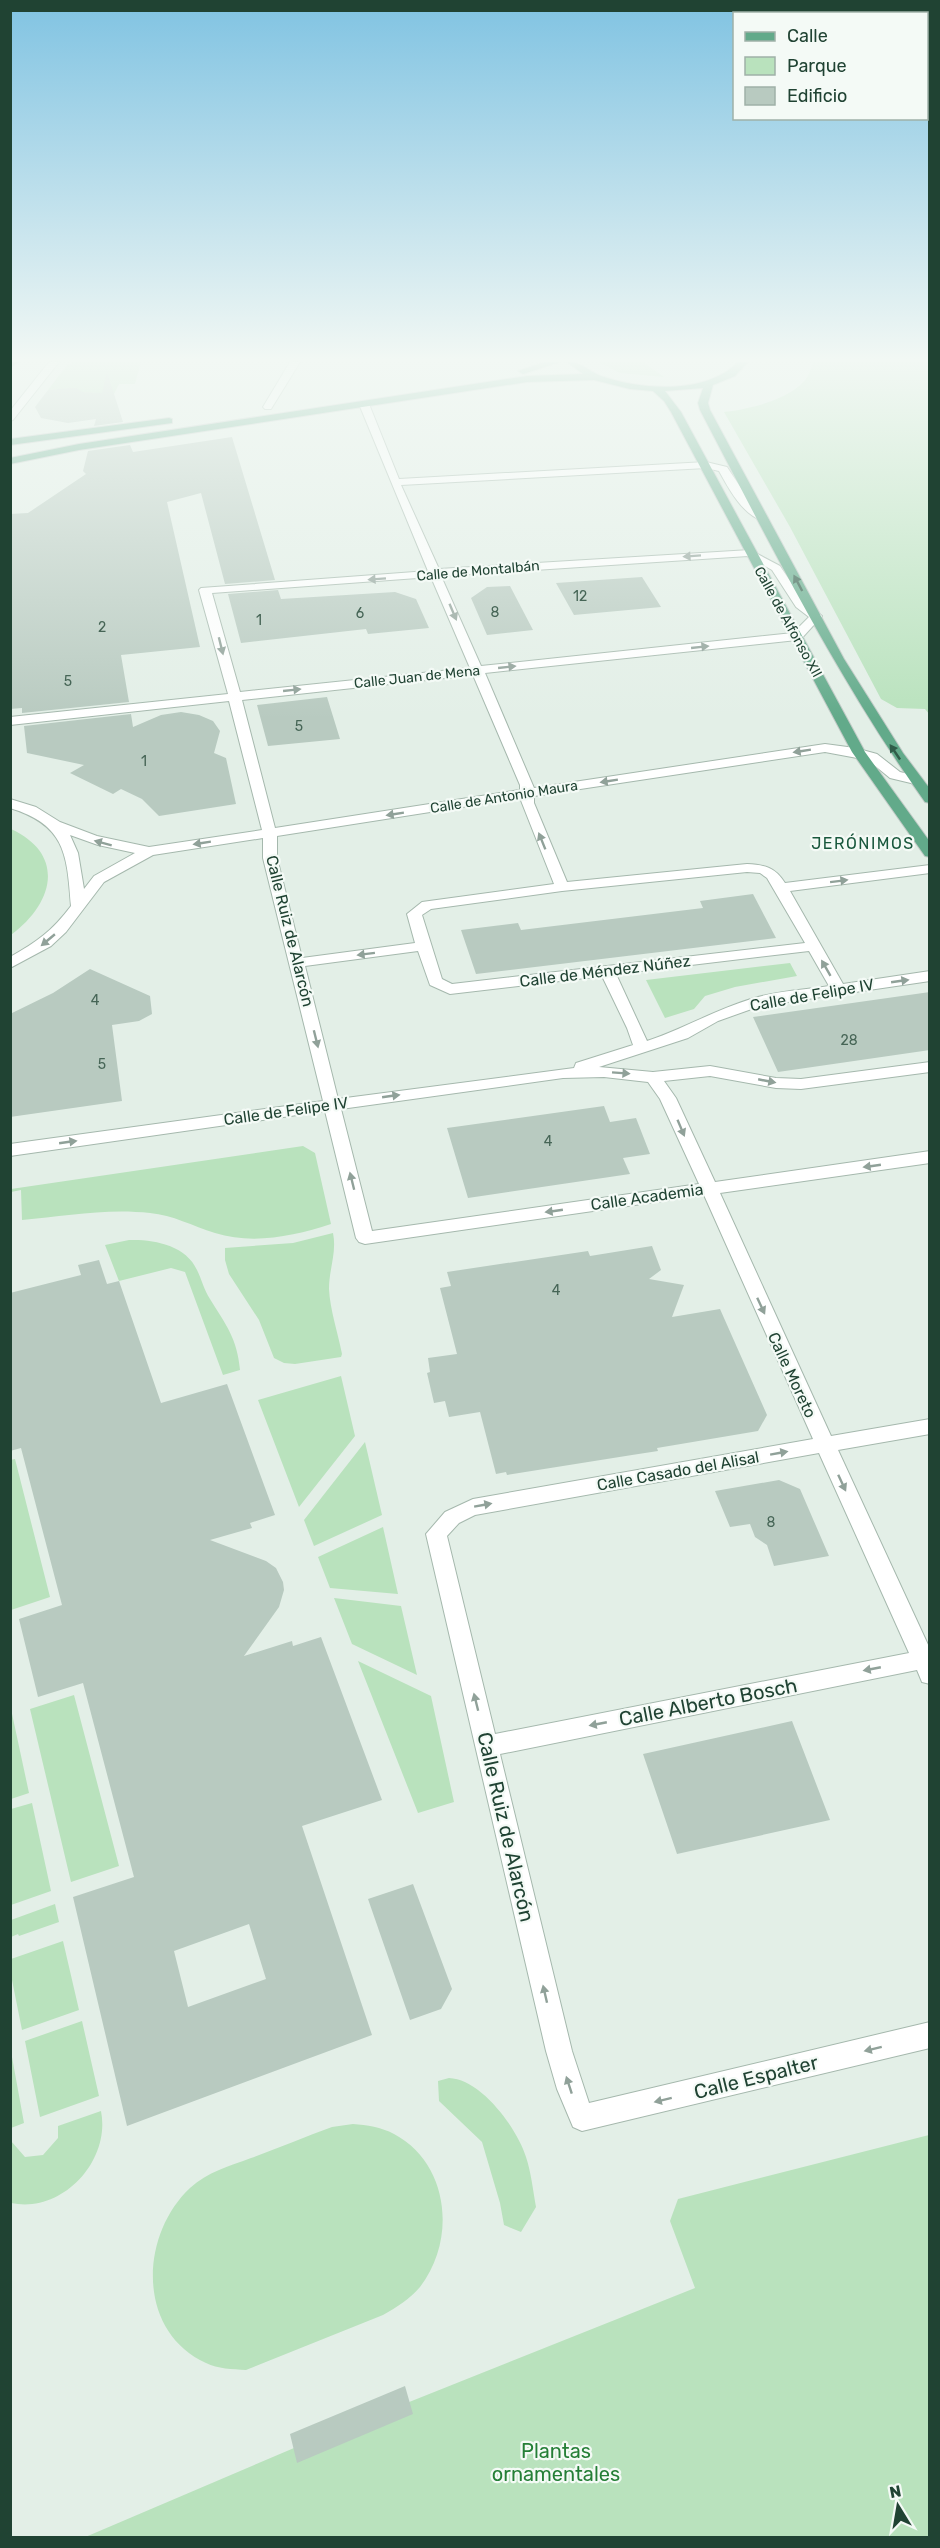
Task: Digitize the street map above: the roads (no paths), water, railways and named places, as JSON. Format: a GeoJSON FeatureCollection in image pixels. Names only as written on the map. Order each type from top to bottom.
{"type":"FeatureCollection","features":[{"type":"Feature","properties":{"kind":"main road","name":"Calle de Alfonso XII"},"geometry":{"type":"LineString","coordinates":[[714,481],[750,553],[860,752],[930,853]]}},
{"type":"Feature","properties":{"kind":"main road","name":"Calle de Alfonso XII"},"geometry":{"type":"LineString","coordinates":[[743,481],[886,739],[930,799]]}},
{"type":"Feature","properties":{"kind":"street"},"geometry":{"type":"LineString","coordinates":[[415,481],[395,482],[527,785],[527,803],[562,887]]}},
{"type":"Feature","properties":{"kind":"street"},"geometry":{"type":"LineString","coordinates":[[730,481],[744,503],[763,518]]}},
{"type":"Feature","properties":{"kind":"street"},"geometry":{"type":"LineString","coordinates":[[750,553],[776,568],[802,609],[816,616],[797,636]]}},
{"type":"Feature","properties":{"kind":"street","name":"Calle de Montalbán"},"geometry":{"type":"LineString","coordinates":[[205,590],[415,576],[435,572],[750,553]]}},
{"type":"Feature","properties":{"kind":"street","name":"Calle Ruiz de Alarcón"},"geometry":{"type":"LineString","coordinates":[[205,590],[270,833],[270,858],[365,1238]]}},
{"type":"Feature","properties":{"kind":"street","name":"Calle Juan de Mena"},"geometry":{"type":"LineString","coordinates":[[10,721],[797,636]]}},
{"type":"Feature","properties":{"kind":"street","name":"Calle de Antonio Maura"},"geometry":{"type":"LineString","coordinates":[[10,803],[34,810],[60,826],[95,841],[126,849],[149,851],[825,748],[860,752],[885,762],[895,776],[915,780]]}},
{"type":"Feature","properties":{"kind":"street"},"geometry":{"type":"LineString","coordinates":[[60,826],[75,859],[78,907]]}},
{"type":"Feature","properties":{"kind":"street","name":"Calle de Antonio Maura"},"geometry":{"type":"LineString","coordinates":[[10,964],[46,943],[61,929],[99,879],[149,851]]}},
{"type":"Feature","properties":{"kind":"street","name":"Calle de Méndez Núñez"},"geometry":{"type":"LineString","coordinates":[[814,946],[450,989],[435,982],[414,914],[427,905],[562,887],[747,868],[764,869],[773,875],[781,888],[814,946],[839,990]]}},
{"type":"Feature","properties":{"kind":"street"},"geometry":{"type":"LineString","coordinates":[[781,888],[930,869]]}},
{"type":"Feature","properties":{"kind":"street"},"geometry":{"type":"LineString","coordinates":[[297,963],[423,946]]}},
{"type":"Feature","properties":{"kind":"street"},"geometry":{"type":"LineString","coordinates":[[607,971],[635,1029],[640,1047]]}},
{"type":"Feature","properties":{"kind":"street","name":"Calle de Felipe IV"},"geometry":{"type":"LineString","coordinates":[[563,1073],[682,1035],[712,1018],[757,1002],[930,976]]}},
{"type":"Feature","properties":{"kind":"street","name":"Calle de Felipe IV"},"geometry":{"type":"LineString","coordinates":[[10,1150],[563,1073],[604,1072],[653,1077],[710,1071],[776,1083],[801,1084],[930,1067]]}},
{"type":"Feature","properties":{"kind":"street","name":"Calle Moreto"},"geometry":{"type":"LineString","coordinates":[[653,1077],[668,1098],[824,1445],[927,1664]]}},
{"type":"Feature","properties":{"kind":"street","name":"Calle Academia"},"geometry":{"type":"LineString","coordinates":[[365,1238],[930,1158]]}},
{"type":"Feature","properties":{"kind":"street","name":"Calle Casado del Alisal"},"geometry":{"type":"LineString","coordinates":[[436,1534],[447,1520],[458,1512],[473,1507],[930,1426]]}},
{"type":"Feature","properties":{"kind":"street","name":"Calle Ruiz de Alarcón"},"geometry":{"type":"LineString","coordinates":[[436,1534],[559,2051],[570,2089],[582,2118]]}},
{"type":"Feature","properties":{"kind":"street","name":"Calle Alberto Bosch"},"geometry":{"type":"LineString","coordinates":[[487,1746],[927,1664]]}},
{"type":"Feature","properties":{"kind":"street","name":"Calle Espalter"},"geometry":{"type":"LineString","coordinates":[[582,2118],[930,2035]]}},
{"type":"Feature","properties":{"kind":"district","name":"JERÓNIMOS"},"geometry":{"type":"Point","coordinates":[863,843]}},
{"type":"Feature","properties":{"kind":"park label","name":"Plantas ornamentales"},"geometry":{"type":"Point","coordinates":[556,2462]}}]}
